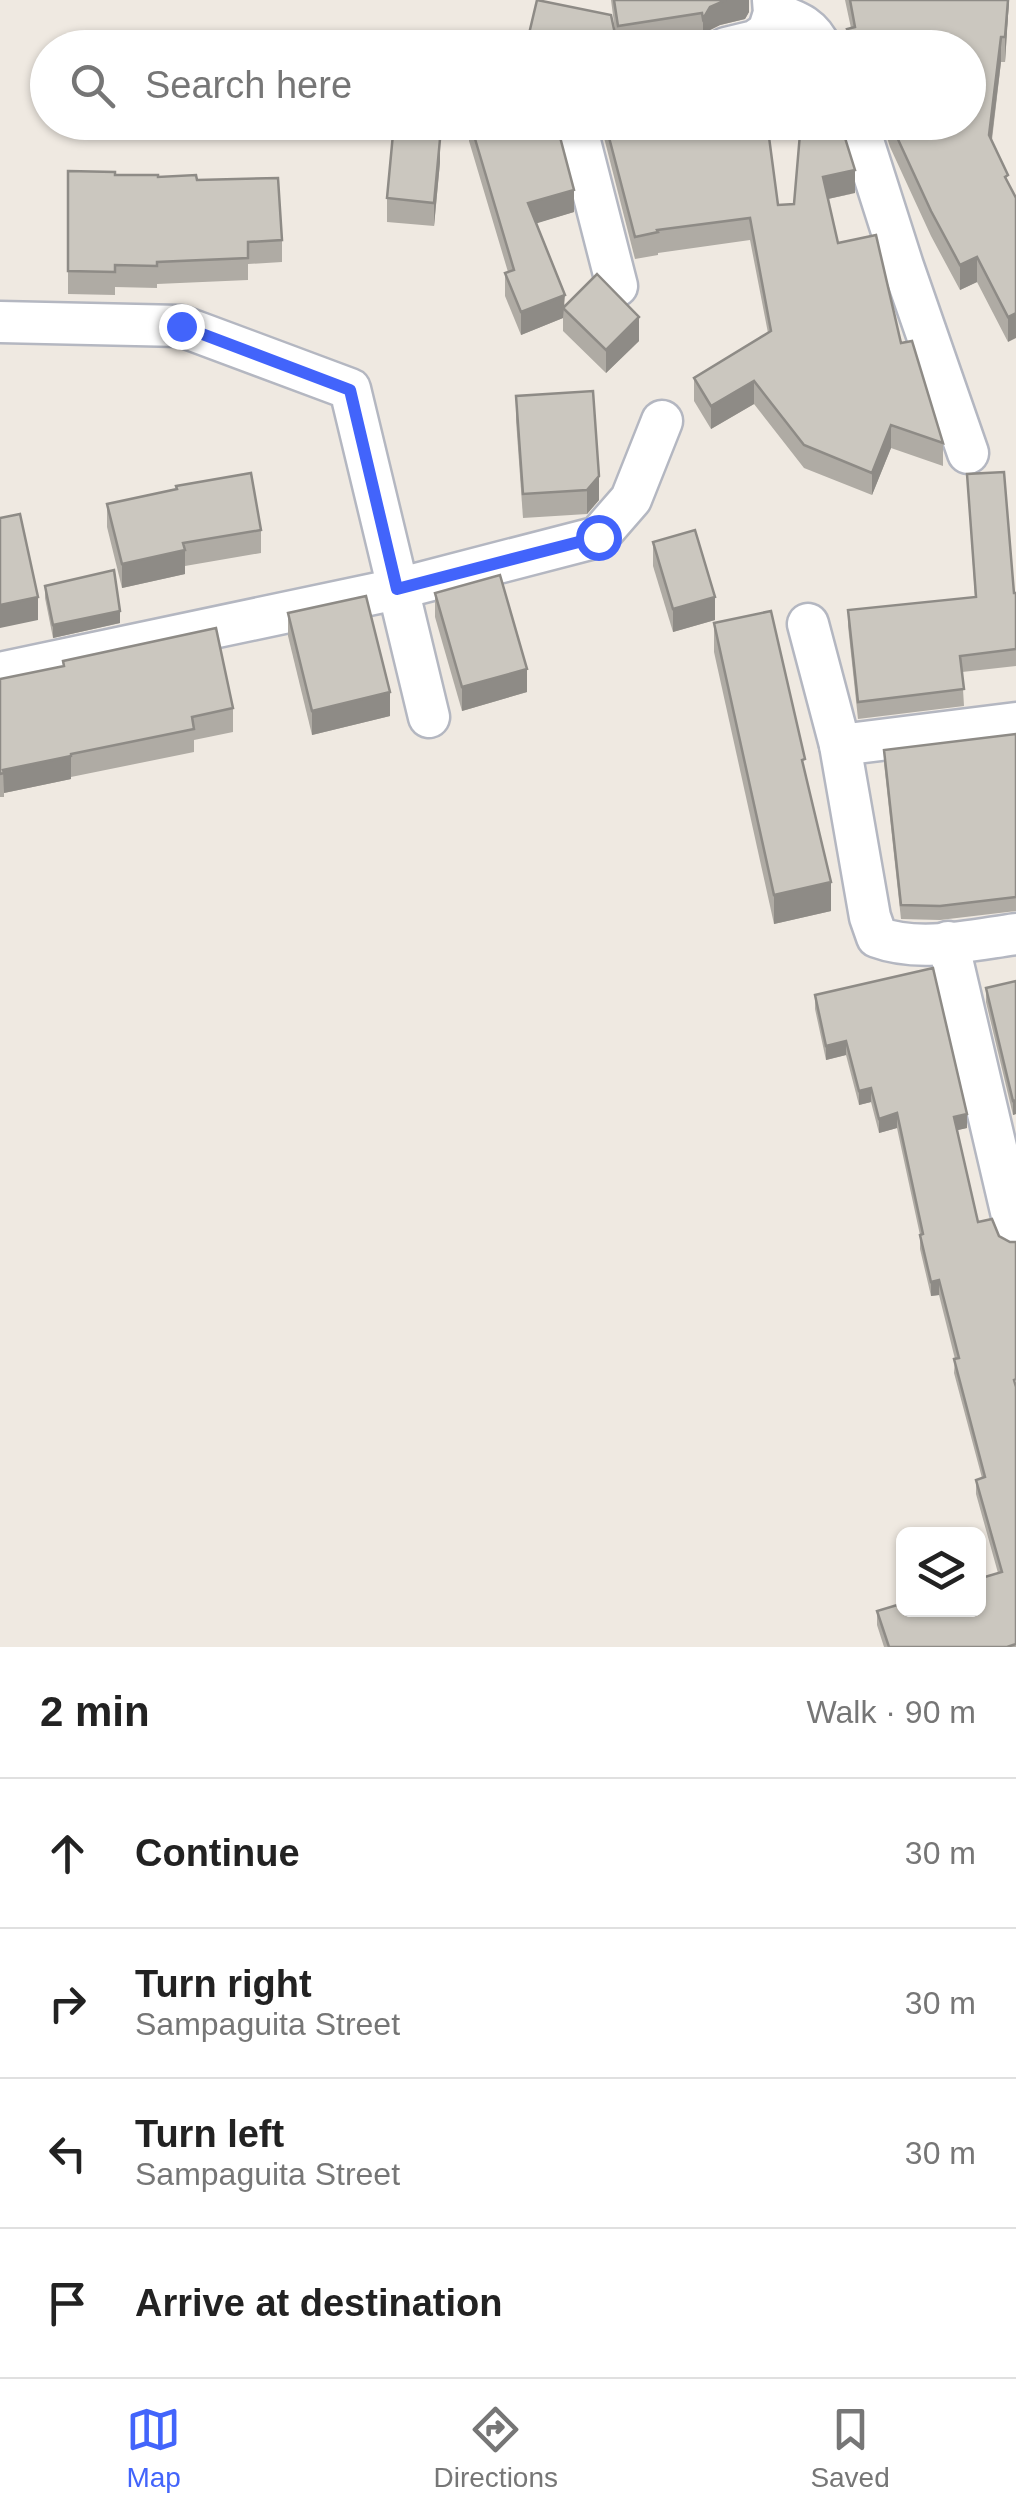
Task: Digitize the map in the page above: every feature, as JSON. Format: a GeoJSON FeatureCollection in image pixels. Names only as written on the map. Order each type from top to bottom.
{"type":"FeatureCollection","features":[{"type":"Feature","properties":{"kind":"street"},"geometry":{"type":"LineString","coordinates":[[773,7],[810,30]]}},
{"type":"Feature","properties":{"kind":"street"},"geometry":{"type":"LineString","coordinates":[[580,140],[617,286]]}},
{"type":"Feature","properties":{"kind":"street"},"geometry":{"type":"LineString","coordinates":[[863,140],[968,453]]}},
{"type":"Feature","properties":{"kind":"street"},"geometry":{"type":"LineString","coordinates":[[0,322],[181,326],[350,390],[430,717]]}},
{"type":"Feature","properties":{"kind":"street"},"geometry":{"type":"LineString","coordinates":[[0,673],[397,589],[598,537],[631,498],[662,421]]}},
{"type":"Feature","properties":{"kind":"street"},"geometry":{"type":"LineString","coordinates":[[808,624],[840,745],[870,917],[877,937],[897,944],[1016,934]]}},
{"type":"Feature","properties":{"kind":"street"},"geometry":{"type":"LineString","coordinates":[[840,745],[1016,723]]}},
{"type":"Feature","properties":{"kind":"street"},"geometry":{"type":"LineString","coordinates":[[948,942],[1016,1233]]}},
{"type":"Feature","properties":{"kind":"building"},"geometry":{"type":"Polygon","coordinates":[[[537,0],[611,15],[614,30],[530,30],[537,0]]]}},
{"type":"Feature","properties":{"kind":"building"},"geometry":{"type":"Polygon","coordinates":[[[614,0],[726,0],[710,7],[703,19],[702,13],[618,26],[614,0]]]}},
{"type":"Feature","properties":{"kind":"building"},"geometry":{"type":"Polygon","coordinates":[[[850,0],[1008,0],[989,135],[1016,198],[1016,313],[1008,317],[977,257],[960,265],[898,140],[986,140],[986,30],[847,29],[855,27],[850,0]]]}},
{"type":"Feature","properties":{"kind":"building"},"geometry":{"type":"Polygon","coordinates":[[[392,140],[440,140],[434,203],[387,198],[392,140]]]}},
{"type":"Feature","properties":{"kind":"building"},"geometry":{"type":"Polygon","coordinates":[[[475,140],[561,140],[574,190],[528,203],[565,295],[521,312],[505,273],[514,270],[475,140]]]}},
{"type":"Feature","properties":{"kind":"building"},"geometry":{"type":"Polygon","coordinates":[[[610,140],[769,140],[778,205],[794,204],[799,140],[846,140],[855,170],[823,177],[838,243],[876,235],[901,343],[912,341],[943,443],[891,425],[872,473],[804,445],[754,381],[711,406],[694,378],[771,331],[750,218],[657,230],[635,237],[610,140]]]}},
{"type":"Feature","properties":{"kind":"building"},"geometry":{"type":"Polygon","coordinates":[[[68,171],[158,177],[196,175],[197,180],[278,178],[282,240],[248,242],[248,258],[157,262],[157,266],[115,265],[115,272],[68,271],[68,171]]]}},
{"type":"Feature","properties":{"kind":"building"},"geometry":{"type":"Polygon","coordinates":[[[597,274],[639,317],[606,350],[563,308],[597,274]]]}},
{"type":"Feature","properties":{"kind":"building"},"geometry":{"type":"Polygon","coordinates":[[[593,391],[599,476],[587,490],[523,494],[516,396],[593,391]]]}},
{"type":"Feature","properties":{"kind":"building"},"geometry":{"type":"Polygon","coordinates":[[[1004,472],[1016,593],[1016,649],[960,656],[964,689],[858,702],[848,610],[976,597],[967,474],[1004,472]]]}},
{"type":"Feature","properties":{"kind":"building"},"geometry":{"type":"Polygon","coordinates":[[[251,473],[261,530],[183,543],[185,550],[122,564],[107,504],[177,489],[176,486],[251,473]]]}},
{"type":"Feature","properties":{"kind":"building"},"geometry":{"type":"Polygon","coordinates":[[[20,514],[38,597],[0,605],[0,518],[20,514]]]}},
{"type":"Feature","properties":{"kind":"building"},"geometry":{"type":"Polygon","coordinates":[[[695,530],[715,597],[673,609],[653,542],[695,530]]]}},
{"type":"Feature","properties":{"kind":"building"},"geometry":{"type":"Polygon","coordinates":[[[114,570],[120,611],[53,625],[45,586],[114,570]]]}},
{"type":"Feature","properties":{"kind":"building"},"geometry":{"type":"Polygon","coordinates":[[[500,575],[527,669],[462,687],[435,593],[500,575]]]}},
{"type":"Feature","properties":{"kind":"building"},"geometry":{"type":"Polygon","coordinates":[[[366,596],[390,692],[312,711],[288,613],[366,596]]]}},
{"type":"Feature","properties":{"kind":"building"},"geometry":{"type":"Polygon","coordinates":[[[771,611],[831,882],[774,895],[714,623],[771,611]]]}},
{"type":"Feature","properties":{"kind":"building"},"geometry":{"type":"Polygon","coordinates":[[[216,628],[233,708],[192,717],[194,729],[71,754],[3,770],[0,774],[0,679],[64,666],[63,661],[216,628]]]}},
{"type":"Feature","properties":{"kind":"building"},"geometry":{"type":"Polygon","coordinates":[[[1016,734],[1016,897],[940,906],[901,905],[884,750],[1016,734]]]}},
{"type":"Feature","properties":{"kind":"building"},"geometry":{"type":"Polygon","coordinates":[[[933,968],[967,1114],[954,1117],[978,1222],[992,1219],[999,1236],[1016,1242],[1016,1644],[1007,1647],[889,1647],[877,1611],[896,1605],[896,1617],[986,1617],[986,1577],[1002,1572],[976,1480],[985,1477],[954,1359],[959,1358],[939,1280],[931,1282],[897,1113],[879,1119],[871,1088],[859,1091],[846,1041],[826,1046],[815,995],[933,968]]]}},
{"type":"Feature","properties":{"kind":"building"},"geometry":{"type":"Polygon","coordinates":[[[1016,981],[1016,1100],[1013,1101],[986,988],[1016,981]]]}},
{"type":"Feature","properties":{"kind":"route"},"geometry":{"type":"LineString","coordinates":[[181,326],[350,390],[397,589],[598,537]]}}]}
